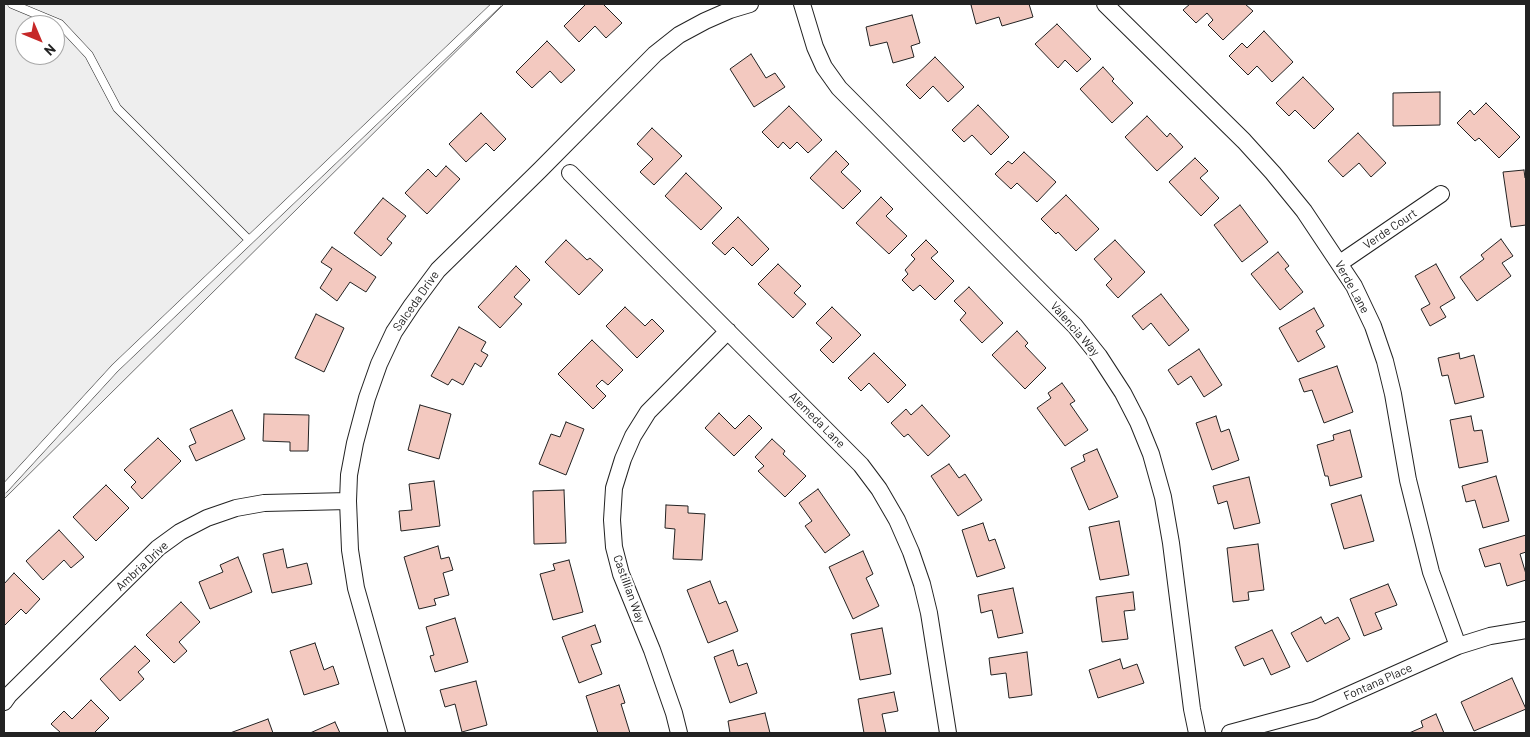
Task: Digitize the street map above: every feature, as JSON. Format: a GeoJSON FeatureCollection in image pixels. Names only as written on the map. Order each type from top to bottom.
{"type":"FeatureCollection","features":[{"type":"Feature","properties":{"kind":"street","name":"Salceda Drive"},"geometry":{"type":"LineString","coordinates":[[397,733],[356,588],[350,550],[348,502],[349,475],[367,398],[379,364],[394,332],[438,270],[655,54],[679,35],[705,21],[750,4]]}},
{"type":"Feature","properties":{"kind":"street","name":"Valencia Way"},"geometry":{"type":"LineString","coordinates":[[802,4],[815,47],[824,67],[839,88],[1075,326],[1099,356],[1124,393],[1151,454],[1163,497],[1171,543],[1192,710],[1197,733]]}},
{"type":"Feature","properties":{"kind":"street","name":"Verde Lane"},"geometry":{"type":"LineString","coordinates":[[1106,4],[1244,141],[1304,211],[1354,286],[1373,326],[1385,361],[1393,394],[1408,480],[1431,572],[1458,646]]}},
{"type":"Feature","properties":{"kind":"street","name":"Alemeda Lane"},"geometry":{"type":"LineString","coordinates":[[570,173],[861,465],[879,489],[897,520],[911,552],[924,594],[929,613],[948,733]]}},
{"type":"Feature","properties":{"kind":"street","name":"Verde Court"},"geometry":{"type":"LineString","coordinates":[[1340,263],[1441,194]]}},
{"type":"Feature","properties":{"kind":"street","name":"Castillian Way"},"geometry":{"type":"LineString","coordinates":[[678,733],[674,713],[652,650],[621,574],[616,556],[612,520],[614,488],[633,436],[648,412],[728,331]]}},
{"type":"Feature","properties":{"kind":"street","name":"Ambria Drive"},"geometry":{"type":"LineString","coordinates":[[4,702],[158,548],[180,532],[207,518],[236,508],[264,503],[348,502]]}},
{"type":"Feature","properties":{"kind":"street","name":"Fontana Place"},"geometry":{"type":"LineString","coordinates":[[1230,733],[1315,710],[1458,646],[1490,636],[1526,630]]}},
{"type":"Feature","properties":{"kind":"lane"},"geometry":{"type":"LineString","coordinates":[[12,4],[60,24],[89,55],[117,108],[249,240]]}},
{"type":"Feature","properties":{"kind":"lane"},"geometry":{"type":"LineString","coordinates":[[4,489],[115,368],[497,4]]}},
{"type":"Feature","properties":{"kind":"shaded area"},"geometry":{"type":"Polygon","coordinates":[[[4,4],[504,4],[4,499],[4,4]]]}},
{"type":"Feature","properties":{"kind":"building"},"geometry":{"type":"Polygon","coordinates":[[[586,4],[603,4],[622,23],[606,38],[595,26],[579,42],[564,26],[586,4]]]}},
{"type":"Feature","properties":{"kind":"building"},"geometry":{"type":"Polygon","coordinates":[[[1029,4],[1033,17],[1002,26],[999,17],[976,24],[971,5],[1029,4]]]}},
{"type":"Feature","properties":{"kind":"building"},"geometry":{"type":"Polygon","coordinates":[[[1190,4],[1245,4],[1253,11],[1223,40],[1208,25],[1213,20],[1207,13],[1196,23],[1183,10],[1190,4]]]}},
{"type":"Feature","properties":{"kind":"building"},"geometry":{"type":"Polygon","coordinates":[[[912,15],[920,43],[911,46],[914,57],[893,63],[887,42],[870,46],[866,27],[912,15]]]}},
{"type":"Feature","properties":{"kind":"building"},"geometry":{"type":"Polygon","coordinates":[[[1057,24],[1091,59],[1077,72],[1065,60],[1058,68],[1035,44],[1057,24]]]}},
{"type":"Feature","properties":{"kind":"building"},"geometry":{"type":"Polygon","coordinates":[[[1264,31],[1293,62],[1272,82],[1257,66],[1248,75],[1229,56],[1242,43],[1247,48],[1264,31]]]}},
{"type":"Feature","properties":{"kind":"building"},"geometry":{"type":"Polygon","coordinates":[[[547,41],[575,70],[561,83],[550,71],[532,88],[516,72],[547,41]]]}},
{"type":"Feature","properties":{"kind":"building"},"geometry":{"type":"Polygon","coordinates":[[[751,54],[766,78],[775,73],[785,87],[754,107],[730,69],[751,54]]]}},
{"type":"Feature","properties":{"kind":"building"},"geometry":{"type":"Polygon","coordinates":[[[935,57],[964,87],[948,102],[933,86],[920,99],[906,85],[935,57]]]}},
{"type":"Feature","properties":{"kind":"building"},"geometry":{"type":"Polygon","coordinates":[[[1103,67],[1114,79],[1112,81],[1133,103],[1112,123],[1080,89],[1103,67]]]}},
{"type":"Feature","properties":{"kind":"building"},"geometry":{"type":"Polygon","coordinates":[[[1303,77],[1334,109],[1314,129],[1295,110],[1289,116],[1276,103],[1303,77]]]}},
{"type":"Feature","properties":{"kind":"building"},"geometry":{"type":"Polygon","coordinates":[[[1440,92],[1440,125],[1393,126],[1393,93],[1440,92]]]}},
{"type":"Feature","properties":{"kind":"building"},"geometry":{"type":"Polygon","coordinates":[[[1486,103],[1520,137],[1499,158],[1479,138],[1475,141],[1457,123],[1470,110],[1474,115],[1486,103]]]}},
{"type":"Feature","properties":{"kind":"building"},"geometry":{"type":"Polygon","coordinates":[[[978,105],[1009,137],[991,155],[972,135],[964,142],[952,130],[978,105]]]}},
{"type":"Feature","properties":{"kind":"building"},"geometry":{"type":"Polygon","coordinates":[[[789,106],[822,140],[808,153],[797,142],[790,149],[783,142],[778,148],[762,132],[789,106]]]}},
{"type":"Feature","properties":{"kind":"building"},"geometry":{"type":"Polygon","coordinates":[[[481,113],[506,139],[494,151],[486,143],[466,162],[449,144],[481,113]]]}},
{"type":"Feature","properties":{"kind":"building"},"geometry":{"type":"Polygon","coordinates":[[[1147,116],[1167,137],[1170,133],[1183,147],[1157,171],[1125,137],[1147,116]]]}},
{"type":"Feature","properties":{"kind":"building"},"geometry":{"type":"Polygon","coordinates":[[[652,128],[682,156],[654,185],[640,172],[653,159],[637,144],[652,128]]]}},
{"type":"Feature","properties":{"kind":"building"},"geometry":{"type":"Polygon","coordinates":[[[1358,133],[1386,163],[1371,177],[1359,163],[1343,177],[1328,161],[1358,133]]]}},
{"type":"Feature","properties":{"kind":"building"},"geometry":{"type":"Polygon","coordinates":[[[836,151],[849,164],[841,172],[861,191],[843,209],[810,178],[836,151]]]}},
{"type":"Feature","properties":{"kind":"building"},"geometry":{"type":"Polygon","coordinates":[[[1024,152],[1056,182],[1037,202],[1017,183],[1011,189],[995,174],[1008,161],[1012,164],[1024,152]]]}},
{"type":"Feature","properties":{"kind":"building"},"geometry":{"type":"Polygon","coordinates":[[[1195,158],[1208,171],[1200,178],[1219,198],[1201,216],[1169,182],[1195,158]]]}},
{"type":"Feature","properties":{"kind":"building"},"geometry":{"type":"Polygon","coordinates":[[[446,166],[460,179],[427,214],[405,193],[428,169],[436,177],[446,166]]]}},
{"type":"Feature","properties":{"kind":"building"},"geometry":{"type":"Polygon","coordinates":[[[1524,170],[1526,178],[1526,225],[1511,227],[1503,172],[1524,170]]]}},
{"type":"Feature","properties":{"kind":"building"},"geometry":{"type":"Polygon","coordinates":[[[686,173],[722,208],[701,230],[665,196],[686,173]]]}},
{"type":"Feature","properties":{"kind":"building"},"geometry":{"type":"Polygon","coordinates":[[[1066,195],[1099,229],[1076,251],[1058,232],[1056,234],[1041,219],[1066,195]]]}},
{"type":"Feature","properties":{"kind":"building"},"geometry":{"type":"Polygon","coordinates":[[[881,197],[893,209],[886,216],[907,236],[889,254],[856,223],[881,197]]]}},
{"type":"Feature","properties":{"kind":"building"},"geometry":{"type":"Polygon","coordinates":[[[383,198],[406,216],[387,239],[392,243],[381,256],[354,233],[383,198]]]}},
{"type":"Feature","properties":{"kind":"building"},"geometry":{"type":"Polygon","coordinates":[[[1240,205],[1268,242],[1242,262],[1214,225],[1240,205]]]}},
{"type":"Feature","properties":{"kind":"building"},"geometry":{"type":"Polygon","coordinates":[[[738,217],[769,249],[752,266],[733,247],[725,255],[712,243],[738,217]]]}},
{"type":"Feature","properties":{"kind":"building"},"geometry":{"type":"Polygon","coordinates":[[[1501,239],[1513,256],[1502,263],[1511,276],[1477,301],[1460,277],[1484,259],[1481,255],[1501,239]]]}},
{"type":"Feature","properties":{"kind":"building"},"geometry":{"type":"Polygon","coordinates":[[[566,240],[587,260],[590,258],[603,270],[579,295],[545,262],[566,240]]]}},
{"type":"Feature","properties":{"kind":"building"},"geometry":{"type":"Polygon","coordinates":[[[926,240],[938,252],[931,258],[954,281],[935,300],[920,285],[913,291],[902,280],[908,274],[905,270],[915,259],[911,255],[926,240]]]}},
{"type":"Feature","properties":{"kind":"building"},"geometry":{"type":"Polygon","coordinates":[[[1115,240],[1145,272],[1118,298],[1106,285],[1112,279],[1094,259],[1115,240]]]}},
{"type":"Feature","properties":{"kind":"building"},"geometry":{"type":"Polygon","coordinates":[[[332,247],[376,277],[366,292],[350,282],[337,301],[320,288],[332,269],[321,262],[332,247]]]}},
{"type":"Feature","properties":{"kind":"building"},"geometry":{"type":"Polygon","coordinates":[[[1278,252],[1289,266],[1285,269],[1303,292],[1280,310],[1251,274],[1278,252]]]}},
{"type":"Feature","properties":{"kind":"building"},"geometry":{"type":"Polygon","coordinates":[[[778,264],[801,286],[794,293],[806,304],[793,318],[758,284],[778,264]]]}},
{"type":"Feature","properties":{"kind":"building"},"geometry":{"type":"Polygon","coordinates":[[[1436,264],[1455,298],[1440,307],[1446,317],[1430,326],[1421,309],[1430,304],[1415,276],[1436,264]]]}},
{"type":"Feature","properties":{"kind":"building"},"geometry":{"type":"Polygon","coordinates":[[[516,266],[530,280],[514,297],[522,304],[500,328],[478,307],[516,266]]]}},
{"type":"Feature","properties":{"kind":"building"},"geometry":{"type":"Polygon","coordinates":[[[969,287],[1003,323],[982,343],[960,320],[966,313],[954,301],[969,287]]]}},
{"type":"Feature","properties":{"kind":"building"},"geometry":{"type":"Polygon","coordinates":[[[1161,294],[1189,330],[1169,346],[1151,323],[1143,330],[1132,316],[1161,294]]]}},
{"type":"Feature","properties":{"kind":"building"},"geometry":{"type":"Polygon","coordinates":[[[625,307],[645,326],[652,319],[664,331],[637,358],[606,326],[625,307]]]}},
{"type":"Feature","properties":{"kind":"building"},"geometry":{"type":"Polygon","coordinates":[[[832,307],[861,335],[833,363],[820,350],[832,338],[816,323],[832,307]]]}},
{"type":"Feature","properties":{"kind":"building"},"geometry":{"type":"Polygon","coordinates":[[[1314,308],[1324,326],[1316,331],[1325,347],[1298,362],[1279,328],[1314,308]]]}},
{"type":"Feature","properties":{"kind":"building"},"geometry":{"type":"Polygon","coordinates":[[[316,314],[344,328],[324,372],[295,358],[316,314]]]}},
{"type":"Feature","properties":{"kind":"building"},"geometry":{"type":"Polygon","coordinates":[[[459,327],[486,342],[481,351],[488,355],[481,367],[475,363],[463,385],[452,379],[448,385],[431,376],[459,327]]]}},
{"type":"Feature","properties":{"kind":"building"},"geometry":{"type":"Polygon","coordinates":[[[1017,331],[1028,343],[1025,346],[1046,368],[1025,389],[992,355],[1017,331]]]}},
{"type":"Feature","properties":{"kind":"building"},"geometry":{"type":"Polygon","coordinates":[[[592,340],[623,370],[608,385],[602,380],[596,386],[606,396],[593,409],[558,374],[592,340]]]}},
{"type":"Feature","properties":{"kind":"building"},"geometry":{"type":"Polygon","coordinates":[[[1199,349],[1222,385],[1204,397],[1191,376],[1178,385],[1168,370],[1199,349]]]}},
{"type":"Feature","properties":{"kind":"building"},"geometry":{"type":"Polygon","coordinates":[[[874,353],[906,385],[888,403],[869,383],[861,391],[848,378],[874,353]]]}},
{"type":"Feature","properties":{"kind":"building"},"geometry":{"type":"Polygon","coordinates":[[[1459,353],[1460,359],[1474,355],[1484,397],[1455,404],[1448,375],[1442,376],[1438,358],[1459,353]]]}},
{"type":"Feature","properties":{"kind":"building"},"geometry":{"type":"Polygon","coordinates":[[[1337,366],[1353,412],[1324,423],[1312,390],[1304,392],[1299,379],[1337,366]]]}},
{"type":"Feature","properties":{"kind":"building"},"geometry":{"type":"Polygon","coordinates":[[[1062,383],[1075,401],[1070,404],[1088,430],[1065,446],[1037,408],[1051,398],[1048,393],[1062,383]]]}},
{"type":"Feature","properties":{"kind":"building"},"geometry":{"type":"Polygon","coordinates":[[[420,405],[451,414],[439,459],[408,450],[420,405]]]}},
{"type":"Feature","properties":{"kind":"building"},"geometry":{"type":"Polygon","coordinates":[[[922,405],[950,436],[928,456],[908,434],[904,437],[891,423],[906,409],[911,415],[922,405]]]}},
{"type":"Feature","properties":{"kind":"building"},"geometry":{"type":"Polygon","coordinates":[[[232,410],[245,439],[196,461],[189,446],[196,443],[190,429],[232,410]]]}},
{"type":"Feature","properties":{"kind":"building"},"geometry":{"type":"Polygon","coordinates":[[[719,413],[735,429],[749,415],[762,428],[734,456],[705,428],[719,413]]]}},
{"type":"Feature","properties":{"kind":"building"},"geometry":{"type":"Polygon","coordinates":[[[264,414],[309,415],[308,451],[290,451],[290,442],[263,441],[264,414]]]}},
{"type":"Feature","properties":{"kind":"building"},"geometry":{"type":"Polygon","coordinates":[[[1216,416],[1221,432],[1229,429],[1239,460],[1212,470],[1196,423],[1216,416]]]}},
{"type":"Feature","properties":{"kind":"building"},"geometry":{"type":"Polygon","coordinates":[[[1471,416],[1474,431],[1482,430],[1488,462],[1459,468],[1450,420],[1471,416]]]}},
{"type":"Feature","properties":{"kind":"building"},"geometry":{"type":"Polygon","coordinates":[[[566,422],[584,429],[566,475],[539,464],[551,434],[560,437],[566,422]]]}},
{"type":"Feature","properties":{"kind":"building"},"geometry":{"type":"Polygon","coordinates":[[[1350,430],[1362,477],[1330,486],[1328,476],[1325,476],[1317,445],[1334,440],[1333,435],[1350,430]]]}},
{"type":"Feature","properties":{"kind":"building"},"geometry":{"type":"Polygon","coordinates":[[[158,438],[181,461],[142,499],[131,487],[136,482],[124,470],[158,438]]]}},
{"type":"Feature","properties":{"kind":"building"},"geometry":{"type":"Polygon","coordinates":[[[772,439],[785,451],[783,454],[806,476],[785,497],[758,471],[764,466],[755,457],[772,439]]]}},
{"type":"Feature","properties":{"kind":"building"},"geometry":{"type":"Polygon","coordinates":[[[1097,449],[1118,497],[1089,510],[1071,468],[1085,461],[1083,455],[1097,449]]]}},
{"type":"Feature","properties":{"kind":"building"},"geometry":{"type":"Polygon","coordinates":[[[949,464],[959,478],[965,474],[982,500],[958,516],[931,476],[949,464]]]}},
{"type":"Feature","properties":{"kind":"building"},"geometry":{"type":"Polygon","coordinates":[[[1496,476],[1509,521],[1483,528],[1475,500],[1466,502],[1462,486],[1496,476]]]}},
{"type":"Feature","properties":{"kind":"building"},"geometry":{"type":"Polygon","coordinates":[[[1249,477],[1260,523],[1234,529],[1227,501],[1218,504],[1213,486],[1249,477]]]}},
{"type":"Feature","properties":{"kind":"building"},"geometry":{"type":"Polygon","coordinates":[[[434,481],[440,526],[401,531],[399,511],[412,510],[409,484],[434,481]]]}},
{"type":"Feature","properties":{"kind":"building"},"geometry":{"type":"Polygon","coordinates":[[[106,485],[129,508],[96,541],[73,517],[106,485]]]}},
{"type":"Feature","properties":{"kind":"building"},"geometry":{"type":"Polygon","coordinates":[[[818,489],[850,535],[825,553],[805,526],[812,521],[799,503],[818,489]]]}},
{"type":"Feature","properties":{"kind":"building"},"geometry":{"type":"Polygon","coordinates":[[[564,490],[566,543],[534,544],[533,491],[564,490]]]}},
{"type":"Feature","properties":{"kind":"building"},"geometry":{"type":"Polygon","coordinates":[[[1361,495],[1374,541],[1344,549],[1331,504],[1361,495]]]}},
{"type":"Feature","properties":{"kind":"building"},"geometry":{"type":"Polygon","coordinates":[[[666,505],[688,506],[688,513],[705,514],[702,560],[673,559],[675,529],[665,528],[666,505]]]}},
{"type":"Feature","properties":{"kind":"building"},"geometry":{"type":"Polygon","coordinates":[[[1119,521],[1129,575],[1100,580],[1089,527],[1119,521]]]}},
{"type":"Feature","properties":{"kind":"building"},"geometry":{"type":"Polygon","coordinates":[[[983,523],[989,541],[995,539],[1005,568],[977,577],[962,530],[983,523]]]}},
{"type":"Feature","properties":{"kind":"building"},"geometry":{"type":"Polygon","coordinates":[[[59,530],[84,557],[71,568],[64,560],[43,580],[26,561],[59,530]]]}},
{"type":"Feature","properties":{"kind":"building"},"geometry":{"type":"Polygon","coordinates":[[[1526,535],[1526,552],[1520,554],[1526,580],[1507,586],[1500,563],[1485,567],[1479,549],[1526,535]]]}},
{"type":"Feature","properties":{"kind":"building"},"geometry":{"type":"Polygon","coordinates":[[[1258,544],[1264,590],[1248,592],[1249,600],[1233,602],[1227,548],[1258,544]]]}},
{"type":"Feature","properties":{"kind":"building"},"geometry":{"type":"Polygon","coordinates":[[[438,546],[441,559],[449,557],[453,570],[443,573],[449,595],[434,599],[436,605],[419,609],[404,557],[438,546]]]}},
{"type":"Feature","properties":{"kind":"building"},"geometry":{"type":"Polygon","coordinates":[[[283,549],[287,568],[307,563],[312,584],[272,593],[263,554],[283,549]]]}},
{"type":"Feature","properties":{"kind":"building"},"geometry":{"type":"Polygon","coordinates":[[[863,551],[873,574],[866,578],[879,606],[853,619],[829,567],[863,551]]]}},
{"type":"Feature","properties":{"kind":"building"},"geometry":{"type":"Polygon","coordinates":[[[238,557],[252,592],[210,609],[199,582],[223,572],[220,565],[238,557]]]}},
{"type":"Feature","properties":{"kind":"building"},"geometry":{"type":"Polygon","coordinates":[[[569,560],[583,612],[553,620],[540,574],[555,570],[553,564],[569,560]]]}},
{"type":"Feature","properties":{"kind":"building"},"geometry":{"type":"Polygon","coordinates":[[[14,573],[40,599],[26,614],[21,609],[4,626],[4,584],[14,573]]]}},
{"type":"Feature","properties":{"kind":"building"},"geometry":{"type":"Polygon","coordinates":[[[710,581],[719,604],[726,601],[738,631],[708,643],[687,590],[710,581]]]}},
{"type":"Feature","properties":{"kind":"building"},"geometry":{"type":"Polygon","coordinates":[[[1388,584],[1397,605],[1375,613],[1382,629],[1364,636],[1350,599],[1388,584]]]}},
{"type":"Feature","properties":{"kind":"building"},"geometry":{"type":"Polygon","coordinates":[[[1013,588],[1023,633],[998,638],[992,610],[981,613],[978,595],[1013,588]]]}},
{"type":"Feature","properties":{"kind":"building"},"geometry":{"type":"Polygon","coordinates":[[[1133,592],[1135,610],[1124,611],[1128,639],[1102,642],[1096,597],[1133,592]]]}},
{"type":"Feature","properties":{"kind":"building"},"geometry":{"type":"Polygon","coordinates":[[[181,602],[200,622],[179,642],[187,651],[174,663],[146,635],[181,602]]]}},
{"type":"Feature","properties":{"kind":"building"},"geometry":{"type":"Polygon","coordinates":[[[1321,617],[1325,624],[1338,617],[1350,639],[1307,662],[1291,633],[1321,617]]]}},
{"type":"Feature","properties":{"kind":"building"},"geometry":{"type":"Polygon","coordinates":[[[455,618],[468,662],[435,672],[430,656],[434,655],[426,627],[455,618]]]}},
{"type":"Feature","properties":{"kind":"building"},"geometry":{"type":"Polygon","coordinates":[[[595,625],[601,642],[591,645],[602,674],[579,683],[562,637],[595,625]]]}},
{"type":"Feature","properties":{"kind":"building"},"geometry":{"type":"Polygon","coordinates":[[[882,628],[891,674],[860,680],[851,634],[882,628]]]}},
{"type":"Feature","properties":{"kind":"building"},"geometry":{"type":"Polygon","coordinates":[[[1272,630],[1290,667],[1271,675],[1263,658],[1244,666],[1235,647],[1272,630]]]}},
{"type":"Feature","properties":{"kind":"building"},"geometry":{"type":"Polygon","coordinates":[[[315,643],[324,670],[333,666],[339,684],[304,695],[290,651],[315,643]]]}},
{"type":"Feature","properties":{"kind":"building"},"geometry":{"type":"Polygon","coordinates":[[[135,646],[150,661],[138,672],[144,679],[120,701],[100,679],[135,646]]]}},
{"type":"Feature","properties":{"kind":"building"},"geometry":{"type":"Polygon","coordinates":[[[733,650],[738,666],[747,663],[757,693],[730,703],[714,657],[733,650]]]}},
{"type":"Feature","properties":{"kind":"building"},"geometry":{"type":"Polygon","coordinates":[[[1027,652],[1032,695],[1009,698],[1006,673],[991,675],[989,658],[1027,652]]]}},
{"type":"Feature","properties":{"kind":"building"},"geometry":{"type":"Polygon","coordinates":[[[1120,659],[1123,669],[1137,664],[1144,683],[1098,698],[1089,670],[1120,659]]]}},
{"type":"Feature","properties":{"kind":"building"},"geometry":{"type":"Polygon","coordinates":[[[1512,678],[1526,709],[1474,731],[1461,702],[1512,678]]]}},
{"type":"Feature","properties":{"kind":"building"},"geometry":{"type":"Polygon","coordinates":[[[476,681],[487,725],[462,732],[455,704],[445,707],[440,690],[476,681]]]}},
{"type":"Feature","properties":{"kind":"building"},"geometry":{"type":"Polygon","coordinates":[[[619,685],[625,703],[621,704],[630,733],[598,733],[586,696],[619,685]]]}},
{"type":"Feature","properties":{"kind":"building"},"geometry":{"type":"Polygon","coordinates":[[[894,692],[898,711],[882,714],[886,733],[864,733],[858,699],[894,692]]]}},
{"type":"Feature","properties":{"kind":"building"},"geometry":{"type":"Polygon","coordinates":[[[91,700],[109,718],[94,733],[61,733],[51,724],[64,711],[72,719],[91,700]]]}},
{"type":"Feature","properties":{"kind":"building"},"geometry":{"type":"Polygon","coordinates":[[[765,713],[770,733],[730,733],[728,721],[765,713]]]}},
{"type":"Feature","properties":{"kind":"building"},"geometry":{"type":"Polygon","coordinates":[[[1436,714],[1444,733],[1409,733],[1423,727],[1421,721],[1436,714]]]}},
{"type":"Feature","properties":{"kind":"building"},"geometry":{"type":"Polygon","coordinates":[[[268,719],[273,733],[230,733],[268,719]]]}},
{"type":"Feature","properties":{"kind":"building"},"geometry":{"type":"Polygon","coordinates":[[[335,722],[340,733],[310,733],[335,722]]]}}]}
